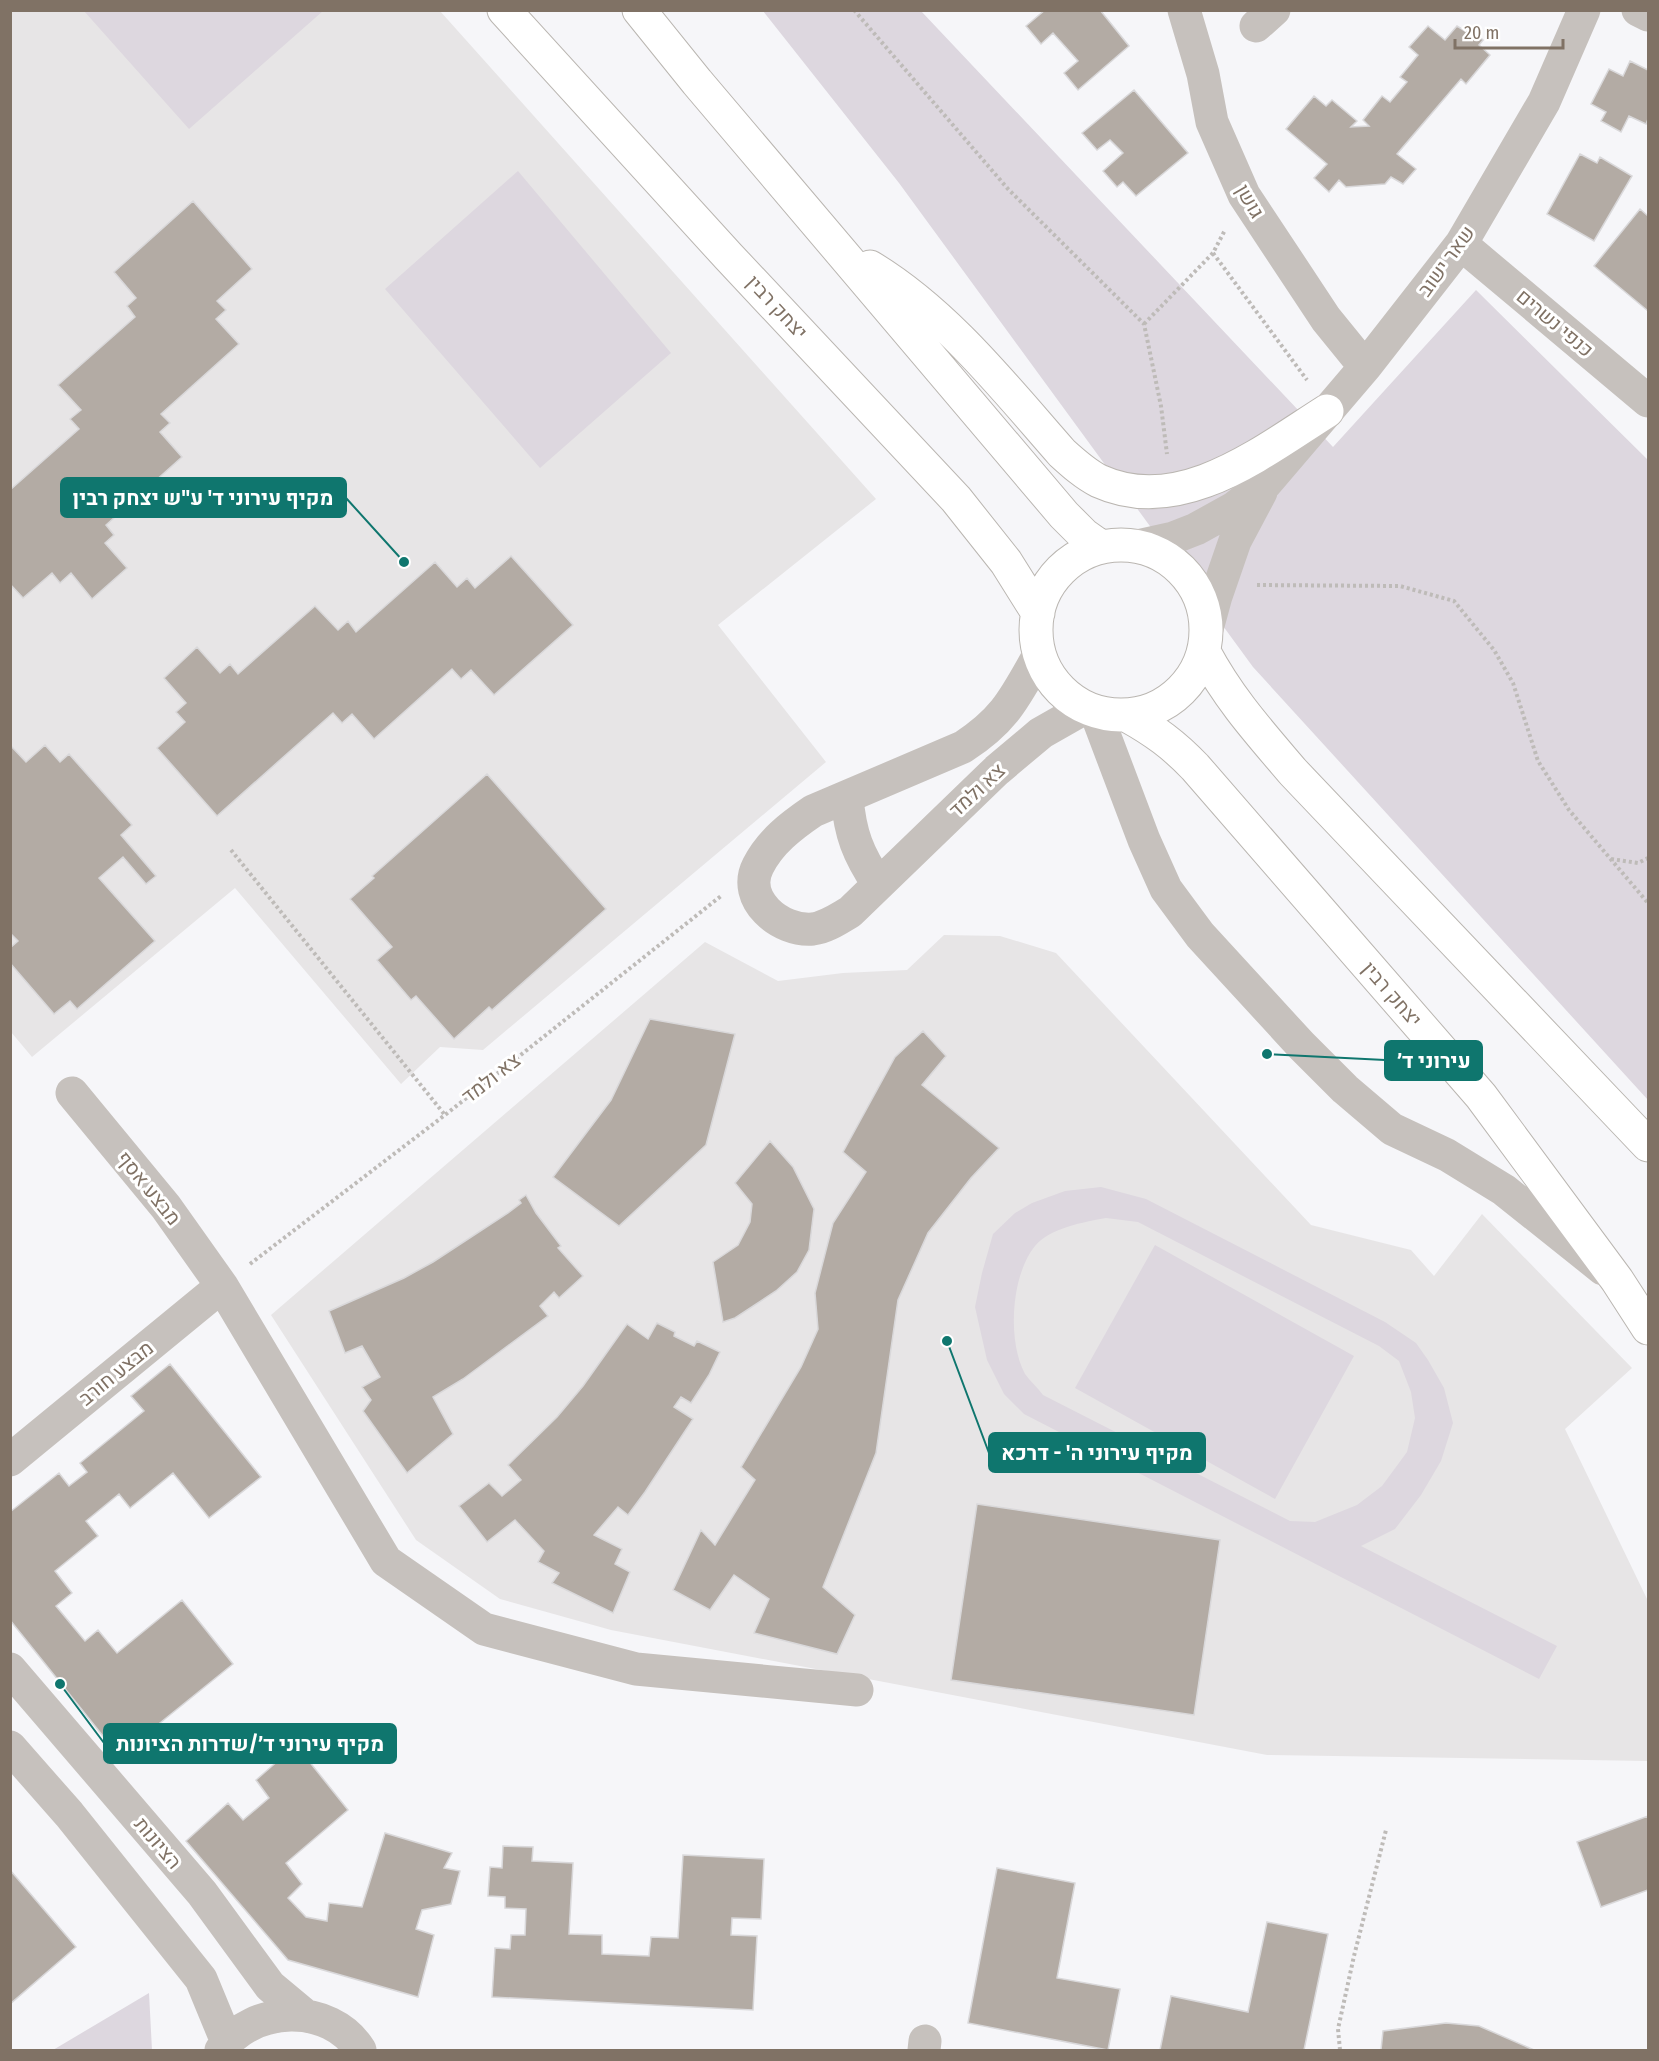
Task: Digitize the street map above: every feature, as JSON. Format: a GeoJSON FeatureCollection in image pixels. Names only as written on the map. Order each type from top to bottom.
{"type":"FeatureCollection","features":[{"type":"Feature","properties":{"kind":"main road","name":"יצחק רבין"},"geometry":{"type":"LineString","coordinates":[[504,10],[722,249],[956,499],[1006,562],[1038,613]]}},
{"type":"Feature","properties":{"kind":"main road"},"geometry":{"type":"LineString","coordinates":[[639,10],[697,82],[1064,515],[1084,536],[1101,547]]}},
{"type":"Feature","properties":{"kind":"main road"},"geometry":{"type":"LineString","coordinates":[[839,249],[883,276],[941,322],[973,353],[1062,453],[1077,467],[1097,480],[1116,488],[1149,491],[1191,487],[1214,478],[1328,411]]}},
{"type":"Feature","properties":{"kind":"main road"},"geometry":{"type":"LineString","coordinates":[[1206,641],[1196,672],[1184,689],[1168,702],[1149,711],[1128,716],[1112,716],[1091,710],[1070,699],[1046,672],[1039,655],[1036,634],[1038,613],[1043,594],[1067,564],[1101,547],[1119,544],[1137,546],[1159,553],[1179,566],[1194,584],[1204,605],[1206,641],[1219,681],[1238,708],[1293,772],[1648,1145]]}},
{"type":"Feature","properties":{"kind":"main road","name":"יצחק רבין"},"geometry":{"type":"LineString","coordinates":[[1128,716],[1173,744],[1195,767],[1473,1087],[1617,1280],[1648,1328]]}},
{"type":"Feature","properties":{"kind":"street","name":"גושן"},"geometry":{"type":"LineString","coordinates":[[1184,10],[1203,74],[1212,122],[1244,195],[1326,319],[1365,367]]}},
{"type":"Feature","properties":{"kind":"street","name":"שאר ישוב"},"geometry":{"type":"LineString","coordinates":[[1137,546],[1173,538],[1196,529],[1234,508],[1266,483],[1365,367],[1461,244],[1544,102],[1584,10]]}},
{"type":"Feature","properties":{"kind":"street"},"geometry":{"type":"LineString","coordinates":[[1638,10],[1648,15]]}},
{"type":"Feature","properties":{"kind":"street","name":"כנפי נשרים"},"geometry":{"type":"LineString","coordinates":[[1461,244],[1644,388]]}},
{"type":"Feature","properties":{"kind":"street","name":"שאר ישוב"},"geometry":{"type":"LineString","coordinates":[[1206,641],[1226,565],[1235,542],[1266,483]]}},
{"type":"Feature","properties":{"kind":"street","name":"צא ולמד"},"geometry":{"type":"LineString","coordinates":[[1039,655],[1013,702],[999,720],[984,733],[963,747],[813,811],[792,826],[771,846],[757,867],[753,885],[757,899],[766,911],[779,921],[794,928],[812,929],[830,924],[850,912],[997,770],[1041,733],[1091,710]]}},
{"type":"Feature","properties":{"kind":"street"},"geometry":{"type":"LineString","coordinates":[[1091,710],[1143,840],[1166,889],[1200,935],[1301,1045],[1345,1089],[1392,1129],[1447,1155],[1504,1190],[1617,1280]]}},
{"type":"Feature","properties":{"kind":"street"},"geometry":{"type":"LineString","coordinates":[[847,797],[849,824],[865,865],[878,885]]}},
{"type":"Feature","properties":{"kind":"street","name":"מבצע אסף"},"geometry":{"type":"LineString","coordinates":[[72,1094],[166,1207],[222,1286],[386,1562],[484,1629],[636,1669],[857,1690]]}},
{"type":"Feature","properties":{"kind":"street","name":"מבצע חורב"},"geometry":{"type":"LineString","coordinates":[[10,1460],[222,1286]]}},
{"type":"Feature","properties":{"kind":"street","name":"הציונות"},"geometry":{"type":"LineString","coordinates":[[10,1669],[202,1893],[270,1986],[306,2016]]}},
{"type":"Feature","properties":{"kind":"street"},"geometry":{"type":"LineString","coordinates":[[10,1746],[69,1814],[201,1979],[224,2046],[250,2024],[277,2015],[306,2016],[333,2025],[360,2050]]}},
{"type":"Feature","properties":{"kind":"path"},"geometry":{"type":"LineString","coordinates":[[854,10],[1008,189],[1144,324],[1161,406],[1167,456]]}},
{"type":"Feature","properties":{"kind":"path"},"geometry":{"type":"LineString","coordinates":[[1144,324],[1213,253],[1244,195]]}},
{"type":"Feature","properties":{"kind":"path"},"geometry":{"type":"LineString","coordinates":[[1213,253],[1308,381]]}},
{"type":"Feature","properties":{"kind":"path"},"geometry":{"type":"LineString","coordinates":[[1226,565],[1244,585],[1400,586],[1454,601],[1494,650],[1513,683],[1538,761],[1569,810],[1648,903]]}},
{"type":"Feature","properties":{"kind":"path"},"geometry":{"type":"LineString","coordinates":[[231,850],[445,1115]]}},
{"type":"Feature","properties":{"kind":"path"},"geometry":{"type":"LineString","coordinates":[[1610,858],[1638,863],[1648,858]]}},
{"type":"Feature","properties":{"kind":"path","name":"צא ולמד"},"geometry":{"type":"LineString","coordinates":[[222,1286],[445,1115],[757,867]]}},
{"type":"Feature","properties":{"kind":"path"},"geometry":{"type":"LineString","coordinates":[[1340,2050],[1338,2029],[1386,1830]]}},
{"type":"Feature","properties":{"kind":"shaded area"},"geometry":{"type":"Polygon","coordinates":[[[10,11],[440,11],[876,499],[718,625],[826,762],[483,1050],[440,1047],[401,1084],[235,888],[32,1057],[11,1032],[10,11]]]}},
{"type":"Feature","properties":{"kind":"shaded area"},"geometry":{"type":"Polygon","coordinates":[[[84,11],[323,11],[189,129],[84,11]]]}},
{"type":"Feature","properties":{"kind":"shaded area"},"geometry":{"type":"Polygon","coordinates":[[[763,11],[921,11],[1333,447],[1476,290],[1648,460],[1648,1100],[1253,667],[899,183],[763,11]]]}},
{"type":"Feature","properties":{"kind":"shaded area"},"geometry":{"type":"Polygon","coordinates":[[[518,171],[671,353],[540,468],[385,289],[518,171]]]}},
{"type":"Feature","properties":{"kind":"shaded area"},"geometry":{"type":"Polygon","coordinates":[[[944,935],[1000,936],[1056,953],[1311,1225],[1411,1250],[1434,1276],[1482,1214],[1632,1368],[1565,1429],[1648,1601],[1648,1761],[1267,1755],[611,1630],[500,1599],[416,1540],[271,1315],[705,942],[778,981],[843,973],[907,970],[944,935]]]}},
{"type":"Feature","properties":{"kind":"shaded area"},"geometry":{"type":"Polygon","coordinates":[[[1101,1187],[1146,1199],[1385,1322],[1416,1343],[1444,1388],[1453,1423],[1441,1461],[1421,1495],[1395,1529],[1361,1546],[1557,1646],[1539,1679],[1024,1414],[1004,1394],[987,1360],[975,1307],[993,1234],[1015,1213],[1032,1203],[1065,1191],[1101,1187]],[[1106,1218],[1058,1230],[1041,1240],[1027,1258],[1017,1291],[1014,1327],[1019,1360],[1025,1374],[1043,1395],[1290,1521],[1315,1522],[1357,1505],[1382,1486],[1407,1452],[1415,1418],[1411,1392],[1399,1361],[1379,1346],[1138,1222],[1106,1218]]]}},
{"type":"Feature","properties":{"kind":"shaded area"},"geometry":{"type":"Polygon","coordinates":[[[1155,1245],[1354,1356],[1275,1499],[1075,1388],[1155,1245]]]}},
{"type":"Feature","properties":{"kind":"shaded area"},"geometry":{"type":"Polygon","coordinates":[[[149,1993],[152,2050],[53,2050],[149,1993]]]}},
{"type":"Feature","properties":{"kind":"building"},"geometry":{"type":"Polygon","coordinates":[[[1045,10],[1100,10],[1129,46],[1078,90],[1064,73],[1078,61],[1053,33],[1041,44],[1026,26],[1045,10]]]}},
{"type":"Feature","properties":{"kind":"building"},"geometry":{"type":"Polygon","coordinates":[[[1428,26],[1445,40],[1457,26],[1465,31],[1469,27],[1483,40],[1479,45],[1490,55],[1466,84],[1461,79],[1397,154],[1416,169],[1403,184],[1391,177],[1385,184],[1346,187],[1339,180],[1329,192],[1314,178],[1327,164],[1286,129],[1314,96],[1326,106],[1332,100],[1357,121],[1351,127],[1369,126],[1363,120],[1382,96],[1390,102],[1407,82],[1400,77],[1418,55],[1409,47],[1428,26]]]}},
{"type":"Feature","properties":{"kind":"building"},"geometry":{"type":"Polygon","coordinates":[[[1630,61],[1648,70],[1648,119],[1646,124],[1629,116],[1621,132],[1601,121],[1606,112],[1591,104],[1609,69],[1623,76],[1630,61]]]}},
{"type":"Feature","properties":{"kind":"building"},"geometry":{"type":"Polygon","coordinates":[[[1134,90],[1188,153],[1136,196],[1123,182],[1117,187],[1103,171],[1123,153],[1110,140],[1097,150],[1082,133],[1134,90]]]}},
{"type":"Feature","properties":{"kind":"building"},"geometry":{"type":"Polygon","coordinates":[[[1580,154],[1597,163],[1600,157],[1632,176],[1594,241],[1547,214],[1580,154]]]}},
{"type":"Feature","properties":{"kind":"building"},"geometry":{"type":"Polygon","coordinates":[[[193,201],[252,269],[217,301],[226,310],[216,319],[239,344],[161,414],[170,423],[160,432],[182,457],[106,525],[114,535],[105,543],[127,568],[92,599],[71,573],[60,583],[52,573],[23,598],[10,584],[10,490],[79,429],[70,419],[81,410],[58,385],[135,317],[127,306],[136,298],[114,272],[193,201]]]}},
{"type":"Feature","properties":{"kind":"building"},"geometry":{"type":"Polygon","coordinates":[[[1640,209],[1648,216],[1648,311],[1594,266],[1640,209]]]}},
{"type":"Feature","properties":{"kind":"building"},"geometry":{"type":"Polygon","coordinates":[[[511,556],[573,625],[494,695],[471,670],[461,679],[452,669],[374,739],[352,714],[342,723],[333,713],[217,816],[157,748],[185,722],[176,712],[186,703],[164,678],[197,647],[220,673],[230,664],[238,674],[315,606],[338,630],[348,621],[356,632],[435,562],[457,587],[467,578],[475,588],[511,556]]]}},
{"type":"Feature","properties":{"kind":"building"},"geometry":{"type":"Polygon","coordinates":[[[10,745],[26,762],[45,745],[60,762],[69,754],[132,825],[121,835],[156,876],[146,884],[123,857],[99,878],[155,941],[77,1009],[70,1001],[54,1014],[10,963],[10,948],[18,941],[10,933],[10,745]]]}},
{"type":"Feature","properties":{"kind":"building"},"geometry":{"type":"Polygon","coordinates":[[[487,774],[606,909],[492,1010],[489,1007],[454,1039],[416,996],[411,1000],[377,960],[392,947],[350,899],[374,878],[372,876],[487,774]]]}},
{"type":"Feature","properties":{"kind":"building"},"geometry":{"type":"Polygon","coordinates":[[[650,1019],[735,1034],[706,1145],[619,1226],[553,1177],[611,1100],[650,1019]]]}},
{"type":"Feature","properties":{"kind":"building"},"geometry":{"type":"Polygon","coordinates":[[[923,1031],[946,1056],[922,1085],[999,1148],[971,1178],[928,1233],[898,1300],[876,1453],[823,1587],[855,1615],[837,1654],[754,1633],[769,1599],[734,1575],[710,1610],[673,1590],[701,1530],[715,1545],[755,1480],[741,1467],[801,1367],[818,1329],[815,1293],[833,1223],[866,1172],[843,1152],[895,1057],[923,1031]]]}},
{"type":"Feature","properties":{"kind":"building"},"geometry":{"type":"Polygon","coordinates":[[[770,1141],[793,1167],[814,1209],[809,1250],[797,1272],[776,1291],[735,1318],[723,1322],[713,1262],[738,1245],[750,1222],[752,1204],[735,1183],[770,1141]]]}},
{"type":"Feature","properties":{"kind":"building"},"geometry":{"type":"Polygon","coordinates":[[[526,1195],[536,1213],[561,1246],[558,1248],[583,1276],[559,1298],[554,1292],[540,1306],[548,1316],[463,1379],[433,1397],[453,1434],[407,1473],[363,1411],[371,1400],[362,1387],[380,1377],[362,1346],[345,1353],[329,1311],[404,1278],[433,1262],[508,1213],[521,1203],[519,1200],[526,1195]]]}},
{"type":"Feature","properties":{"kind":"building"},"geometry":{"type":"Polygon","coordinates":[[[657,1323],[675,1332],[674,1336],[694,1346],[697,1341],[720,1352],[709,1375],[691,1403],[681,1397],[674,1407],[693,1419],[645,1492],[628,1515],[618,1507],[594,1535],[622,1549],[615,1564],[630,1572],[613,1613],[552,1583],[559,1573],[538,1562],[544,1551],[515,1520],[487,1542],[459,1506],[489,1483],[502,1496],[521,1480],[508,1465],[557,1417],[583,1386],[627,1324],[648,1339],[657,1323]]]}},
{"type":"Feature","properties":{"kind":"building"},"geometry":{"type":"Polygon","coordinates":[[[170,1364],[261,1477],[209,1518],[173,1473],[130,1508],[119,1494],[86,1521],[98,1536],[55,1571],[72,1593],[56,1606],[85,1641],[98,1630],[117,1653],[182,1600],[233,1664],[119,1756],[10,1620],[10,1512],[59,1473],[69,1486],[87,1472],[80,1463],[144,1411],[131,1396],[170,1364]]]}},
{"type":"Feature","properties":{"kind":"building"},"geometry":{"type":"Polygon","coordinates":[[[977,1504],[1220,1540],[1194,1715],[951,1680],[977,1504]]]}},
{"type":"Feature","properties":{"kind":"building"},"geometry":{"type":"Polygon","coordinates":[[[296,1745],[348,1810],[286,1863],[302,1884],[288,1898],[306,1917],[327,1921],[329,1903],[362,1907],[385,1833],[452,1853],[444,1868],[460,1871],[451,1904],[422,1910],[416,1929],[434,1935],[418,1997],[288,1960],[186,1841],[228,1803],[243,1820],[269,1798],[256,1780],[296,1745]]]}},
{"type":"Feature","properties":{"kind":"building"},"geometry":{"type":"Polygon","coordinates":[[[1648,1816],[1648,1890],[1601,1907],[1577,1842],[1648,1816]]]}},
{"type":"Feature","properties":{"kind":"building"},"geometry":{"type":"Polygon","coordinates":[[[503,1846],[533,1847],[532,1861],[573,1863],[569,1934],[602,1935],[602,1954],[649,1956],[651,1937],[678,1938],[683,1855],[764,1859],[761,1919],[732,1918],[731,1935],[757,1936],[753,2010],[492,1997],[495,1948],[510,1949],[511,1935],[525,1935],[526,1909],[505,1908],[505,1897],[488,1896],[490,1867],[502,1868],[503,1846]]]}},
{"type":"Feature","properties":{"kind":"building"},"geometry":{"type":"Polygon","coordinates":[[[997,1868],[1075,1883],[1057,1978],[1120,1989],[1108,2050],[968,2023],[997,1868]]]}},
{"type":"Feature","properties":{"kind":"building"},"geometry":{"type":"Polygon","coordinates":[[[10,1870],[76,1947],[10,2004],[10,1870]]]}},
{"type":"Feature","properties":{"kind":"building"},"geometry":{"type":"Polygon","coordinates":[[[1267,1922],[1328,1934],[1304,2050],[1160,2050],[1171,1996],[1248,2012],[1267,1922]]]}},
{"type":"Feature","properties":{"kind":"building"},"geometry":{"type":"Polygon","coordinates":[[[1446,2023],[1479,2026],[1534,2050],[1381,2050],[1383,2031],[1446,2023]]]}},
{"type":"Feature","properties":{"kind":"place","name":"מקיף עירוני ד' ע\"ש יצחק רבין"},"geometry":{"type":"Point","coordinates":[404,562]}},
{"type":"Feature","properties":{"kind":"place","name":"עירוני ד׳"},"geometry":{"type":"Point","coordinates":[1267,1054]}},
{"type":"Feature","properties":{"kind":"place","name":"מקיף עירוני ה' - דרכא"},"geometry":{"type":"Point","coordinates":[947,1341]}},
{"type":"Feature","properties":{"kind":"place","name":"מקיף עירוני ד׳/שדרות הציונות"},"geometry":{"type":"Point","coordinates":[60,1684]}}]}
